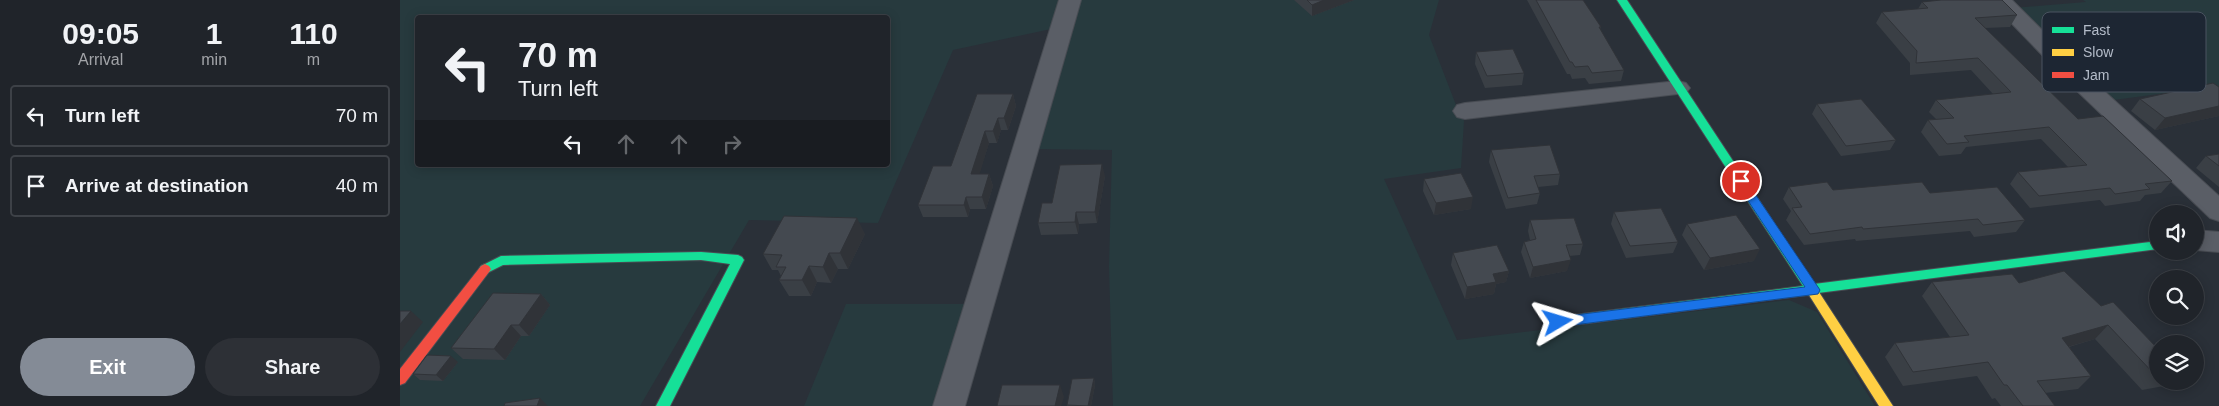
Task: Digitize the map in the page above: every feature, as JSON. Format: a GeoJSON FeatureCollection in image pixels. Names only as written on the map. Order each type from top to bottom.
{"type":"FeatureCollection","features":[{"type":"Feature","properties":{"kind":"street"},"geometry":{"type":"LineString","coordinates":[[949,406],[1070,0]]}},
{"type":"Feature","properties":{"kind":"street"},"geometry":{"type":"LineString","coordinates":[[1622,0],[1678,88],[1814,290],[1886,406]]}},
{"type":"Feature","properties":{"kind":"street"},"geometry":{"type":"LineString","coordinates":[[2000,0],[2042,43]]}},
{"type":"Feature","properties":{"kind":"street"},"geometry":{"type":"LineString","coordinates":[[1465,111],[1678,88]]}},
{"type":"Feature","properties":{"kind":"street"},"geometry":{"type":"LineString","coordinates":[[2092,92],[2219,211]]}},
{"type":"Feature","properties":{"kind":"street"},"geometry":{"type":"LineString","coordinates":[[2204,241],[2219,242]]}},
{"type":"Feature","properties":{"kind":"street"},"geometry":{"type":"LineString","coordinates":[[1558,322],[2149,246]]}},
{"type":"Feature","properties":{"kind":"street"},"geometry":{"type":"LineString","coordinates":[[400,379],[483,270],[501,261],[701,256],[738,260],[663,406]]}},
{"type":"Feature","properties":{"kind":"green space"},"geometry":{"type":"Polygon","coordinates":[[[400,0],[1439,0],[1429,35],[1464,121],[1461,168],[1384,179],[1457,340],[1789,300],[1817,312],[1875,406],[1113,406],[1109,267],[1112,150],[1035,149],[1051,29],[953,50],[878,223],[749,220],[640,406],[400,406],[400,0]]]}},
{"type":"Feature","properties":{"kind":"green space"},"geometry":{"type":"Polygon","coordinates":[[[2083,0],[2219,0],[2219,86],[2206,88],[2206,12],[2042,12],[2042,38],[2012,8],[2086,2],[2083,0]]]}},
{"type":"Feature","properties":{"kind":"green space"},"geometry":{"type":"Polygon","coordinates":[[[2097,92],[2174,92],[2106,101],[2097,92]]]}},
{"type":"Feature","properties":{"kind":"green space"},"geometry":{"type":"Polygon","coordinates":[[[846,304],[968,304],[936,406],[804,406],[846,304]]]}},
{"type":"Feature","properties":{"kind":"building"},"geometry":{"type":"Polygon","coordinates":[[[1307,0],[1324,0],[1312,5],[1307,0]]]}},
{"type":"Feature","properties":{"kind":"building"},"geometry":{"type":"Polygon","coordinates":[[[1536,0],[1583,0],[1601,27],[1599,27],[1624,70],[1592,73],[1588,66],[1575,67],[1570,62],[1536,0]]]}},
{"type":"Feature","properties":{"kind":"building"},"geometry":{"type":"Polygon","coordinates":[[[1941,0],[2002,0],[2017,15],[1975,18],[2042,84],[2042,92],[2050,92],[2078,119],[2103,116],[2172,181],[2145,184],[2150,189],[2115,194],[2110,188],[2039,196],[2018,172],[2087,165],[2049,127],[1964,136],[1969,142],[1947,144],[1928,120],[1954,118],[1936,100],[2011,92],[1978,58],[1916,63],[1917,51],[1882,12],[1928,8],[1922,2],[1941,0]]]}},
{"type":"Feature","properties":{"kind":"building"},"geometry":{"type":"Polygon","coordinates":[[[1513,49],[1524,73],[1487,76],[1476,52],[1513,49]]]}},
{"type":"Feature","properties":{"kind":"building"},"geometry":{"type":"Polygon","coordinates":[[[2213,83],[2219,87],[2219,106],[2165,118],[2140,99],[2172,92],[2206,92],[2206,85],[2213,83]]]}},
{"type":"Feature","properties":{"kind":"building"},"geometry":{"type":"Polygon","coordinates":[[[977,94],[1013,94],[1004,118],[998,118],[993,131],[985,131],[971,174],[989,174],[982,197],[966,197],[964,205],[918,205],[933,166],[951,166],[977,94]]]}},
{"type":"Feature","properties":{"kind":"building"},"geometry":{"type":"Polygon","coordinates":[[[1861,99],[1896,140],[1846,146],[1817,104],[1861,99]]]}},
{"type":"Feature","properties":{"kind":"building"},"geometry":{"type":"Polygon","coordinates":[[[1550,145],[1560,174],[1534,176],[1540,193],[1508,198],[1491,150],[1550,145]]]}},
{"type":"Feature","properties":{"kind":"building"},"geometry":{"type":"Polygon","coordinates":[[[2219,154],[2219,166],[2206,156],[2219,154]]]}},
{"type":"Feature","properties":{"kind":"building"},"geometry":{"type":"Polygon","coordinates":[[[1102,164],[1095,212],[1076,212],[1075,222],[1038,223],[1042,203],[1052,203],[1060,165],[1102,164]]]}},
{"type":"Feature","properties":{"kind":"building"},"geometry":{"type":"Polygon","coordinates":[[[1461,173],[1473,197],[1436,203],[1424,179],[1461,173]]]}},
{"type":"Feature","properties":{"kind":"building"},"geometry":{"type":"Polygon","coordinates":[[[1827,182],[1833,190],[1922,182],[1930,193],[1997,187],[2025,220],[1983,225],[1978,219],[1863,229],[1862,227],[1810,234],[1792,208],[1802,207],[1789,187],[1827,182]]]}},
{"type":"Feature","properties":{"kind":"building"},"geometry":{"type":"Polygon","coordinates":[[[1661,208],[1678,242],[1630,246],[1614,212],[1661,208]]]}},
{"type":"Feature","properties":{"kind":"building"},"geometry":{"type":"Polygon","coordinates":[[[1736,215],[1760,249],[1710,258],[1687,224],[1736,215]]]}},
{"type":"Feature","properties":{"kind":"building"},"geometry":{"type":"Polygon","coordinates":[[[784,216],[857,218],[840,253],[829,253],[823,267],[809,266],[802,280],[779,280],[786,267],[776,267],[782,255],[763,254],[784,216]]]}},
{"type":"Feature","properties":{"kind":"building"},"geometry":{"type":"Polygon","coordinates":[[[1574,218],[1583,244],[1566,245],[1571,260],[1533,267],[1524,242],[1536,239],[1530,220],[1574,218]]]}},
{"type":"Feature","properties":{"kind":"building"},"geometry":{"type":"Polygon","coordinates":[[[1497,245],[1509,271],[1493,274],[1496,282],[1467,287],[1453,253],[1497,245]]]}},
{"type":"Feature","properties":{"kind":"building"},"geometry":{"type":"Polygon","coordinates":[[[2064,271],[2101,306],[2113,302],[2149,340],[2149,369],[2108,325],[2062,338],[2091,376],[2037,381],[2055,406],[2023,406],[2007,385],[2004,385],[1988,362],[1913,372],[1895,343],[1969,335],[1932,282],[2012,274],[2019,283],[2064,271]]]}},
{"type":"Feature","properties":{"kind":"building"},"geometry":{"type":"Polygon","coordinates":[[[493,293],[541,294],[519,325],[511,325],[494,349],[451,348],[493,293]]]}},
{"type":"Feature","properties":{"kind":"building"},"geometry":{"type":"Polygon","coordinates":[[[400,311],[411,311],[400,324],[400,311]]]}},
{"type":"Feature","properties":{"kind":"building"},"geometry":{"type":"Polygon","coordinates":[[[427,355],[451,356],[436,375],[413,374],[427,355]]]}},
{"type":"Feature","properties":{"kind":"building"},"geometry":{"type":"Polygon","coordinates":[[[1094,378],[1088,406],[1067,405],[1072,379],[1094,378]]]}},
{"type":"Feature","properties":{"kind":"building"},"geometry":{"type":"Polygon","coordinates":[[[1002,385],[1060,385],[1055,406],[997,406],[1002,385]]]}},
{"type":"Feature","properties":{"kind":"building"},"geometry":{"type":"Polygon","coordinates":[[[540,398],[537,406],[504,406],[505,403],[540,398]]]}},
{"type":"Feature","properties":{"kind":"traffic: fast"},"geometry":{"type":"LineString","coordinates":[[1622,0],[1813,292]]}},
{"type":"Feature","properties":{"kind":"traffic: fast"},"geometry":{"type":"LineString","coordinates":[[1558,322],[2149,246]]}},
{"type":"Feature","properties":{"kind":"traffic: fast"},"geometry":{"type":"LineString","coordinates":[[485,269],[501,261],[701,256],[738,260],[663,406]]}},
{"type":"Feature","properties":{"kind":"traffic: slow"},"geometry":{"type":"LineString","coordinates":[[1813,292],[1886,406]]}},
{"type":"Feature","properties":{"kind":"traffic: jam"},"geometry":{"type":"LineString","coordinates":[[400,379],[485,269]]}},
{"type":"Feature","properties":{"kind":"route"},"geometry":{"type":"LineString","coordinates":[[1558,322],[1814,290],[1741,181]]}}]}
